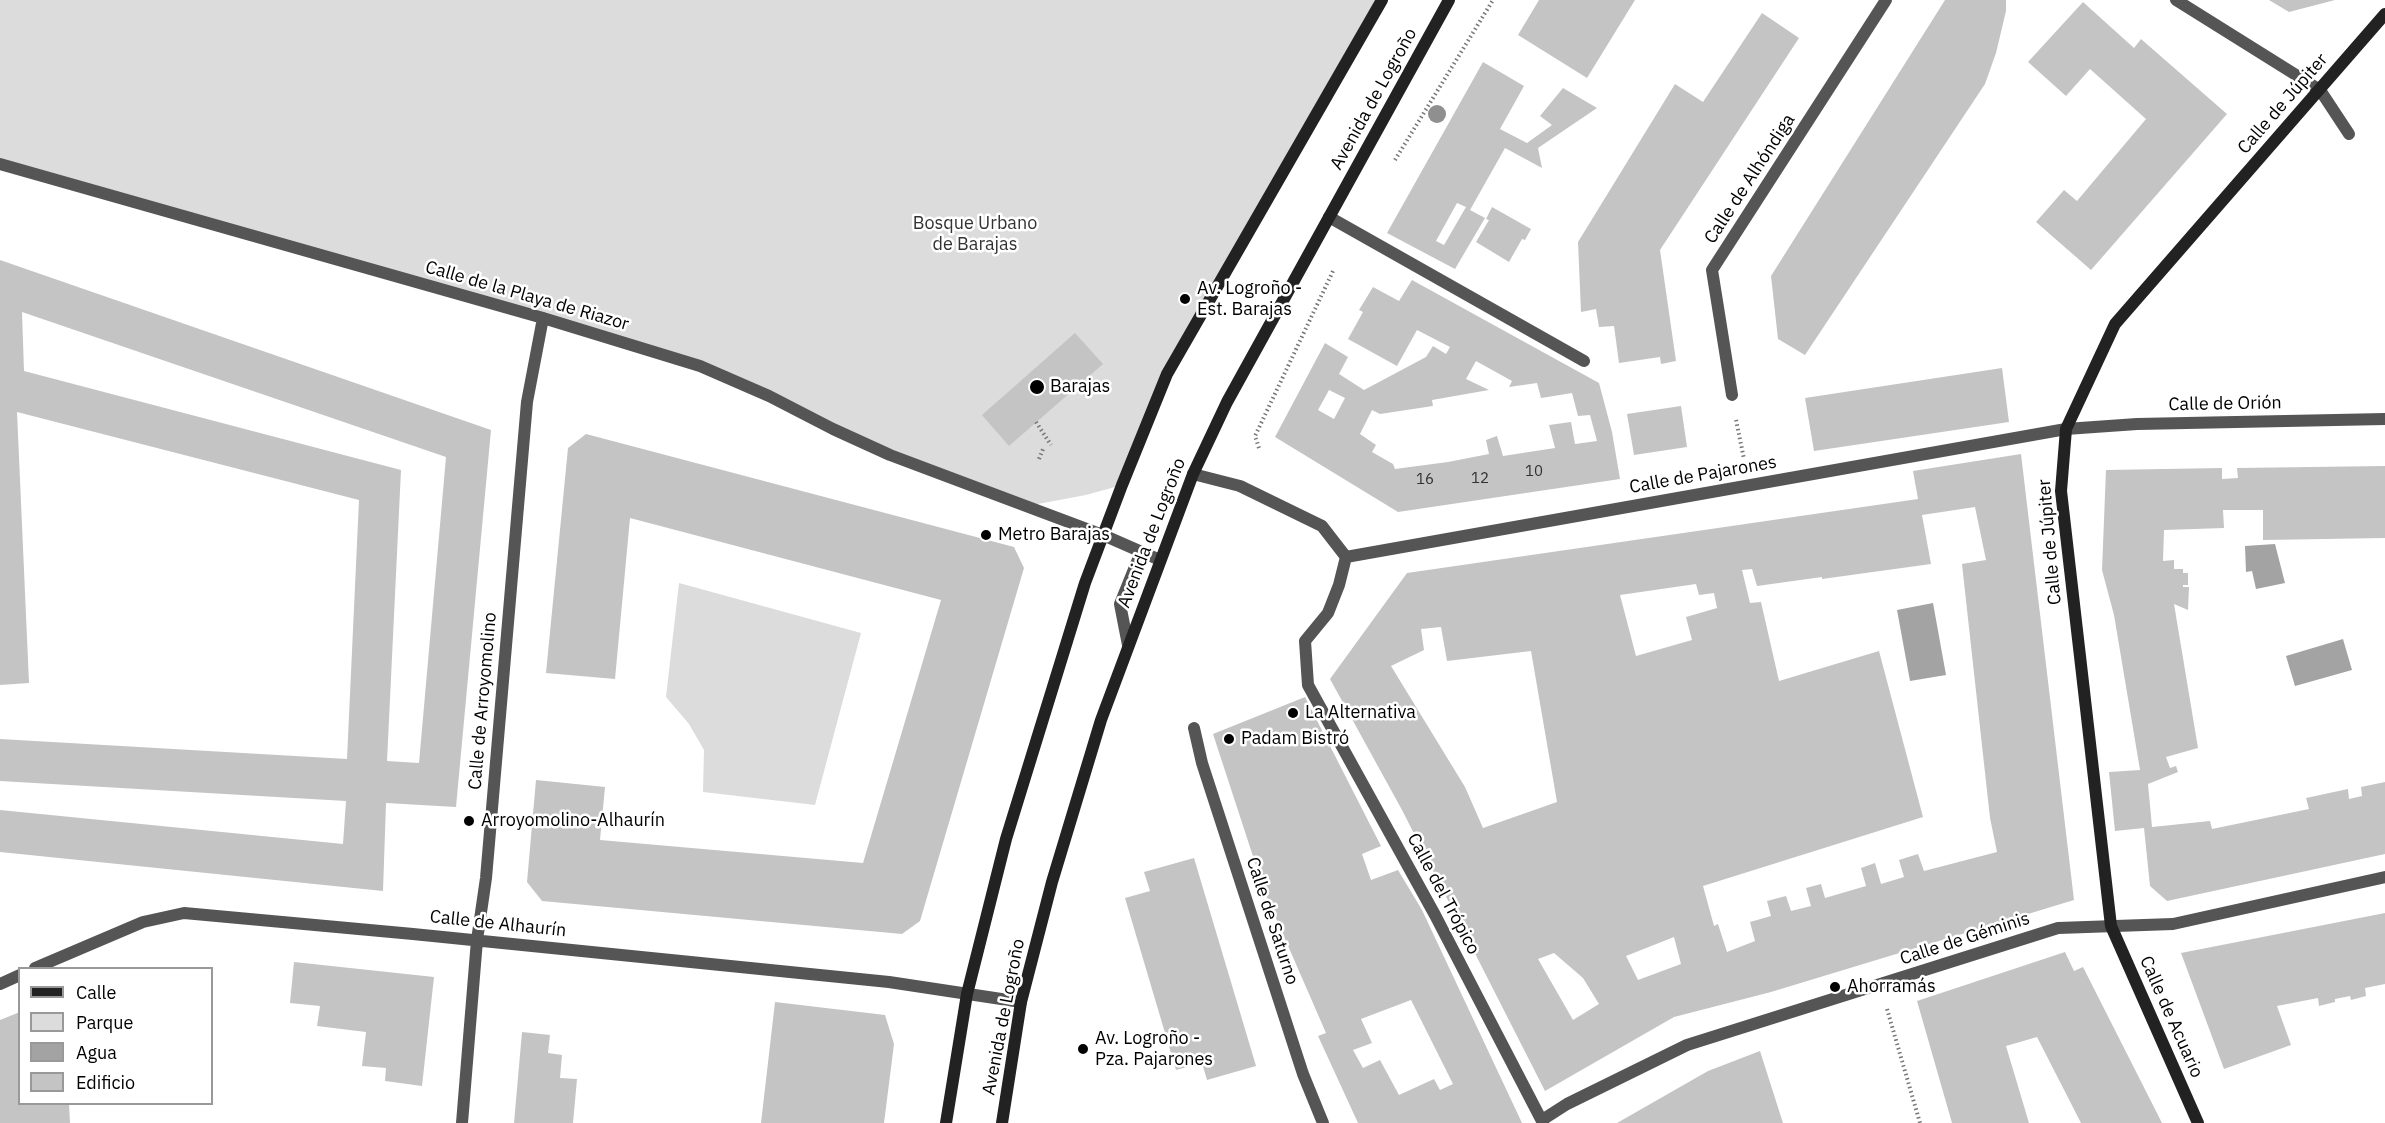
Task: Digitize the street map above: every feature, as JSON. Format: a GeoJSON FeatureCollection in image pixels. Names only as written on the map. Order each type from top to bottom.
{"type":"FeatureCollection","features":[{"type":"Feature","properties":{"kind":"main road","name":"Avenida de Logroño"},"geometry":{"type":"LineString","coordinates":[[946,1123],[967,994],[1006,839],[1047,702],[1102,535],[1167,374],[1382,0]]}},
{"type":"Feature","properties":{"kind":"main road","name":"Avenida de Logroño"},"geometry":{"type":"LineString","coordinates":[[1002,1123],[1021,1002],[1052,882],[1101,720],[1194,474],[1227,402],[1449,0]]}},
{"type":"Feature","properties":{"kind":"main road","name":"Calle de Júpiter"},"geometry":{"type":"LineString","coordinates":[[2111,926],[2061,491],[2066,429],[2115,324],[2385,14]]}},
{"type":"Feature","properties":{"kind":"main road","name":"Calle de Acuario"},"geometry":{"type":"LineString","coordinates":[[2111,926],[2198,1123]]}},
{"type":"Feature","properties":{"kind":"street","name":"Calle de Alhóndiga"},"geometry":{"type":"LineString","coordinates":[[1732,395],[1712,270],[1886,0]]}},
{"type":"Feature","properties":{"kind":"street"},"geometry":{"type":"LineString","coordinates":[[2176,0],[2320,90],[2349,134]]}},
{"type":"Feature","properties":{"kind":"street","name":"Calle de la Playa de Riazor"},"geometry":{"type":"LineString","coordinates":[[0,164],[543,318],[700,366],[770,396],[832,429],[890,455],[943,477],[1102,535],[1160,560]]}},
{"type":"Feature","properties":{"kind":"street"},"geometry":{"type":"LineString","coordinates":[[1329,218],[1584,360]]}},
{"type":"Feature","properties":{"kind":"street","name":"Calle de Arroyomolino"},"geometry":{"type":"LineString","coordinates":[[462,1123],[477,940],[486,878],[526,402],[543,318]]}},
{"type":"Feature","properties":{"kind":"street","name":"Calle de Orión"},"geometry":{"type":"LineString","coordinates":[[2066,429],[2137,424],[2385,419]]}},
{"type":"Feature","properties":{"kind":"street","name":"Calle de Pajarones"},"geometry":{"type":"LineString","coordinates":[[1346,557],[2066,429]]}},
{"type":"Feature","properties":{"kind":"street"},"geometry":{"type":"LineString","coordinates":[[1194,474],[1240,486],[1322,526],[1346,557]]}},
{"type":"Feature","properties":{"kind":"street"},"geometry":{"type":"LineString","coordinates":[[1128,645],[1120,604],[1141,552]]}},
{"type":"Feature","properties":{"kind":"street","name":"Calle del Trópico"},"geometry":{"type":"LineString","coordinates":[[1346,557],[1339,585],[1328,613],[1305,641],[1308,685],[1435,915],[1542,1121]]}},
{"type":"Feature","properties":{"kind":"street","name":"Calle de Saturno"},"geometry":{"type":"LineString","coordinates":[[1194,728],[1202,763],[1302,1074],[1323,1123]]}},
{"type":"Feature","properties":{"kind":"street","name":"Calle de Géminis"},"geometry":{"type":"LineString","coordinates":[[1542,1121],[1567,1104],[1687,1045],[2058,928],[2173,924],[2385,877]]}},
{"type":"Feature","properties":{"kind":"street","name":"Calle de Alhaurín"},"geometry":{"type":"LineString","coordinates":[[40,967],[143,921],[184,913],[889,982],[1021,1002]]}},
{"type":"Feature","properties":{"kind":"street"},"geometry":{"type":"LineString","coordinates":[[0,984],[18,976]]}},
{"type":"Feature","properties":{"kind":"path"},"geometry":{"type":"LineString","coordinates":[[1732,395],[1748,485]]}},
{"type":"Feature","properties":{"kind":"path"},"geometry":{"type":"LineString","coordinates":[[1036,422],[1051,444]]}},
{"type":"Feature","properties":{"kind":"path"},"geometry":{"type":"LineString","coordinates":[[1039,459],[1043,449]]}},
{"type":"Feature","properties":{"kind":"path"},"geometry":{"type":"LineString","coordinates":[[1886,1006],[1920,1123]]}},
{"type":"Feature","properties":{"kind":"green space","name":"Bosque Urbano de Barajas"},"geometry":{"type":"Polygon","coordinates":[[[0,0],[1382,0],[1167,374],[1122,485],[1086,495],[1027,506],[998,496],[700,366],[0,164],[0,0]]]}},
{"type":"Feature","properties":{"kind":"green space"},"geometry":{"type":"Polygon","coordinates":[[[679,583],[861,633],[815,805],[703,792],[704,750],[689,724],[666,697],[679,583]]]}},
{"type":"Feature","properties":{"kind":"water"},"geometry":{"type":"Polygon","coordinates":[[[2275,544],[2285,583],[2256,589],[2252,571],[2246,572],[2245,546],[2275,544]]]}},
{"type":"Feature","properties":{"kind":"water"},"geometry":{"type":"Polygon","coordinates":[[[1933,603],[1946,675],[1910,681],[1897,610],[1933,603]]]}},
{"type":"Feature","properties":{"kind":"water"},"geometry":{"type":"Polygon","coordinates":[[[2343,639],[2352,670],[2295,686],[2286,656],[2343,639]]]}},
{"type":"Feature","properties":{"kind":"building"},"geometry":{"type":"Polygon","coordinates":[[[1539,0],[1635,0],[1587,78],[1518,35],[1539,0]]]}},
{"type":"Feature","properties":{"kind":"building"},"geometry":{"type":"Polygon","coordinates":[[[1945,0],[2006,0],[2006,11],[1996,53],[1985,84],[1805,355],[1778,339],[1771,276],[1945,0]]]}},
{"type":"Feature","properties":{"kind":"building"},"geometry":{"type":"Polygon","coordinates":[[[2269,0],[2335,0],[2289,12],[2269,0]]]}},
{"type":"Feature","properties":{"kind":"building"},"geometry":{"type":"Polygon","coordinates":[[[2083,2],[2134,48],[2141,39],[2227,114],[2091,270],[2036,222],[2064,190],[2077,201],[2146,119],[2090,69],[2066,96],[2028,62],[2083,2]]]}},
{"type":"Feature","properties":{"kind":"building"},"geometry":{"type":"Polygon","coordinates":[[[1762,13],[1799,38],[1660,250],[1676,361],[1661,364],[1660,357],[1619,363],[1614,326],[1599,327],[1596,309],[1581,312],[1578,242],[1675,84],[1703,102],[1762,13]]]}},
{"type":"Feature","properties":{"kind":"building"},"geometry":{"type":"Polygon","coordinates":[[[1483,62],[1524,86],[1500,129],[1527,143],[1552,125],[1540,116],[1563,88],[1597,108],[1538,148],[1542,168],[1505,148],[1470,210],[1485,218],[1455,269],[1387,233],[1483,62]],[[1457,203],[1436,241],[1444,245],[1466,207],[1457,203]]]}},
{"type":"Feature","properties":{"kind":"building"},"geometry":{"type":"Polygon","coordinates":[[[1492,207],[1531,229],[1525,240],[1522,239],[1509,262],[1476,242],[1489,220],[1486,219],[1492,207]]]}},
{"type":"Feature","properties":{"kind":"building"},"geometry":{"type":"Polygon","coordinates":[[[0,260],[491,430],[456,807],[386,803],[383,891],[0,852],[0,810],[343,844],[346,801],[0,781],[0,739],[347,759],[359,500],[17,412],[29,683],[0,685],[0,260]],[[22,312],[24,371],[401,470],[387,761],[419,763],[446,457],[22,312]]]}},
{"type":"Feature","properties":{"kind":"building"},"geometry":{"type":"Polygon","coordinates":[[[1412,280],[1599,383],[1612,432],[1620,479],[1398,512],[1275,437],[1325,343],[1348,357],[1339,374],[1364,390],[1426,357],[1433,346],[1446,354],[1450,347],[1417,330],[1397,366],[1348,339],[1363,312],[1359,310],[1373,287],[1399,301],[1412,280]],[[1476,361],[1466,379],[1489,390],[1432,400],[1433,406],[1380,414],[1372,410],[1360,434],[1376,445],[1372,452],[1393,464],[1395,469],[1489,454],[1486,440],[1497,436],[1503,456],[1555,448],[1549,425],[1571,422],[1575,444],[1597,441],[1590,415],[1578,416],[1572,393],[1541,398],[1537,383],[1509,387],[1512,381],[1476,361]],[[1329,390],[1318,410],[1334,419],[1345,398],[1329,390]]]}},
{"type":"Feature","properties":{"kind":"building"},"geometry":{"type":"Polygon","coordinates":[[[1075,333],[1103,364],[1009,446],[982,415],[1075,333]]]}},
{"type":"Feature","properties":{"kind":"building"},"geometry":{"type":"Polygon","coordinates":[[[2002,368],[2009,422],[1814,451],[1805,398],[2002,368]]]}},
{"type":"Feature","properties":{"kind":"building"},"geometry":{"type":"Polygon","coordinates":[[[1681,406],[1687,447],[1634,455],[1627,414],[1681,406]]]}},
{"type":"Feature","properties":{"kind":"building"},"geometry":{"type":"Polygon","coordinates":[[[586,434],[1014,547],[1024,568],[920,921],[902,934],[542,901],[527,882],[536,780],[605,787],[600,840],[863,863],[941,600],[630,518],[615,679],[546,673],[568,448],[586,434]]]}},
{"type":"Feature","properties":{"kind":"building"},"geometry":{"type":"Polygon","coordinates":[[[2021,454],[2074,900],[1771,992],[1674,1017],[1545,1091],[1402,810],[1330,679],[1407,573],[1918,499],[1913,471],[2021,454]],[[1975,507],[1922,515],[1931,564],[1757,586],[1752,569],[1742,570],[1750,603],[1761,602],[1779,681],[1879,651],[1923,817],[1703,886],[1714,926],[1718,924],[1727,952],[1755,941],[1750,922],[1771,916],[1767,901],[1786,896],[1791,911],[1811,906],[1806,888],[1821,884],[1825,898],[1866,886],[1861,868],[1875,863],[1881,884],[1904,877],[1899,860],[1918,854],[1924,871],[1997,852],[1990,818],[1962,564],[1986,560],[1975,507]],[[1696,584],[1620,595],[1636,656],[1692,640],[1686,617],[1717,608],[1714,593],[1699,595],[1696,584]],[[1441,627],[1421,629],[1424,650],[1391,666],[1465,787],[1483,828],[1557,802],[1531,651],[1447,661],[1441,627]],[[1674,937],[1626,956],[1638,980],[1681,964],[1674,937]],[[1554,953],[1538,959],[1573,1020],[1599,1004],[1583,978],[1554,953]]]}},
{"type":"Feature","properties":{"kind":"building"},"geometry":{"type":"Polygon","coordinates":[[[2385,466],[2385,538],[2263,540],[2263,510],[2223,510],[2224,528],[2164,530],[2163,561],[2174,560],[2174,569],[2183,569],[2183,573],[2188,573],[2188,585],[2183,585],[2183,587],[2189,587],[2188,610],[2174,604],[2198,748],[2166,757],[2170,768],[2176,766],[2178,772],[2148,784],[2152,827],[2210,821],[2212,829],[2309,809],[2306,798],[2348,789],[2349,799],[2362,796],[2361,787],[2385,782],[2385,854],[2167,901],[2150,886],[2144,828],[2115,831],[2109,772],[2140,770],[2114,615],[2102,570],[2106,470],[2222,468],[2222,479],[2238,478],[2237,468],[2385,466]]]}},
{"type":"Feature","properties":{"kind":"building"},"geometry":{"type":"Polygon","coordinates":[[[1305,697],[1381,846],[1362,854],[1371,880],[1398,870],[1422,910],[1522,1123],[1358,1123],[1318,1036],[1326,1033],[1265,893],[1213,734],[1305,697]],[[1411,1000],[1361,1019],[1372,1043],[1353,1050],[1363,1068],[1380,1060],[1399,1095],[1434,1079],[1440,1090],[1453,1084],[1411,1000]]]}},
{"type":"Feature","properties":{"kind":"building"},"geometry":{"type":"Polygon","coordinates":[[[1194,858],[1256,1066],[1207,1080],[1202,1063],[1176,1070],[1125,898],[1150,891],[1144,872],[1194,858]]]}},
{"type":"Feature","properties":{"kind":"building"},"geometry":{"type":"Polygon","coordinates":[[[2385,913],[2385,984],[2365,988],[2366,996],[2351,1000],[2350,996],[2319,1006],[2318,998],[2277,1006],[2291,1045],[2224,1069],[2181,953],[2385,913]]]}},
{"type":"Feature","properties":{"kind":"building"},"geometry":{"type":"Polygon","coordinates":[[[2065,952],[2074,971],[2083,967],[2162,1123],[2081,1123],[2037,1037],[2006,1046],[2029,1123],[1952,1123],[1917,1001],[2065,952]]]}},
{"type":"Feature","properties":{"kind":"building"},"geometry":{"type":"Polygon","coordinates":[[[294,962],[434,977],[422,1086],[385,1081],[386,1068],[362,1066],[366,1032],[317,1026],[320,1006],[290,1003],[294,962]]]}},
{"type":"Feature","properties":{"kind":"building"},"geometry":{"type":"Polygon","coordinates":[[[775,1002],[885,1015],[894,1044],[884,1123],[761,1123],[775,1002]]]}},
{"type":"Feature","properties":{"kind":"building"},"geometry":{"type":"Polygon","coordinates":[[[18,1013],[18,1105],[69,1105],[70,1123],[0,1123],[0,1020],[18,1013]]]}},
{"type":"Feature","properties":{"kind":"building"},"geometry":{"type":"Polygon","coordinates":[[[522,1032],[550,1035],[548,1053],[562,1055],[560,1078],[577,1079],[573,1123],[514,1123],[522,1032]]]}},
{"type":"Feature","properties":{"kind":"building"},"geometry":{"type":"Polygon","coordinates":[[[1760,1051],[1783,1123],[1617,1123],[1708,1071],[1760,1051]]]}},
{"type":"Feature","properties":{"kind":"place","name":"Av. Logroño - Est. Barajas"},"geometry":{"type":"Point","coordinates":[1185,299]}},
{"type":"Feature","properties":{"kind":"place","name":"Barajas"},"geometry":{"type":"Point","coordinates":[1037,387]}},
{"type":"Feature","properties":{"kind":"place","name":"Metro Barajas"},"geometry":{"type":"Point","coordinates":[986,535]}},
{"type":"Feature","properties":{"kind":"place","name":"La Alternativa"},"geometry":{"type":"Point","coordinates":[1293,713]}},
{"type":"Feature","properties":{"kind":"place","name":"Padam Bistró"},"geometry":{"type":"Point","coordinates":[1229,739]}},
{"type":"Feature","properties":{"kind":"place","name":"Arroyomolino-Alhaurín"},"geometry":{"type":"Point","coordinates":[469,821]}},
{"type":"Feature","properties":{"kind":"place","name":"Ahorramás"},"geometry":{"type":"Point","coordinates":[1835,987]}},
{"type":"Feature","properties":{"kind":"place","name":"Av. Logroño - Pza. Pajarones"},"geometry":{"type":"Point","coordinates":[1083,1049]}}]}
